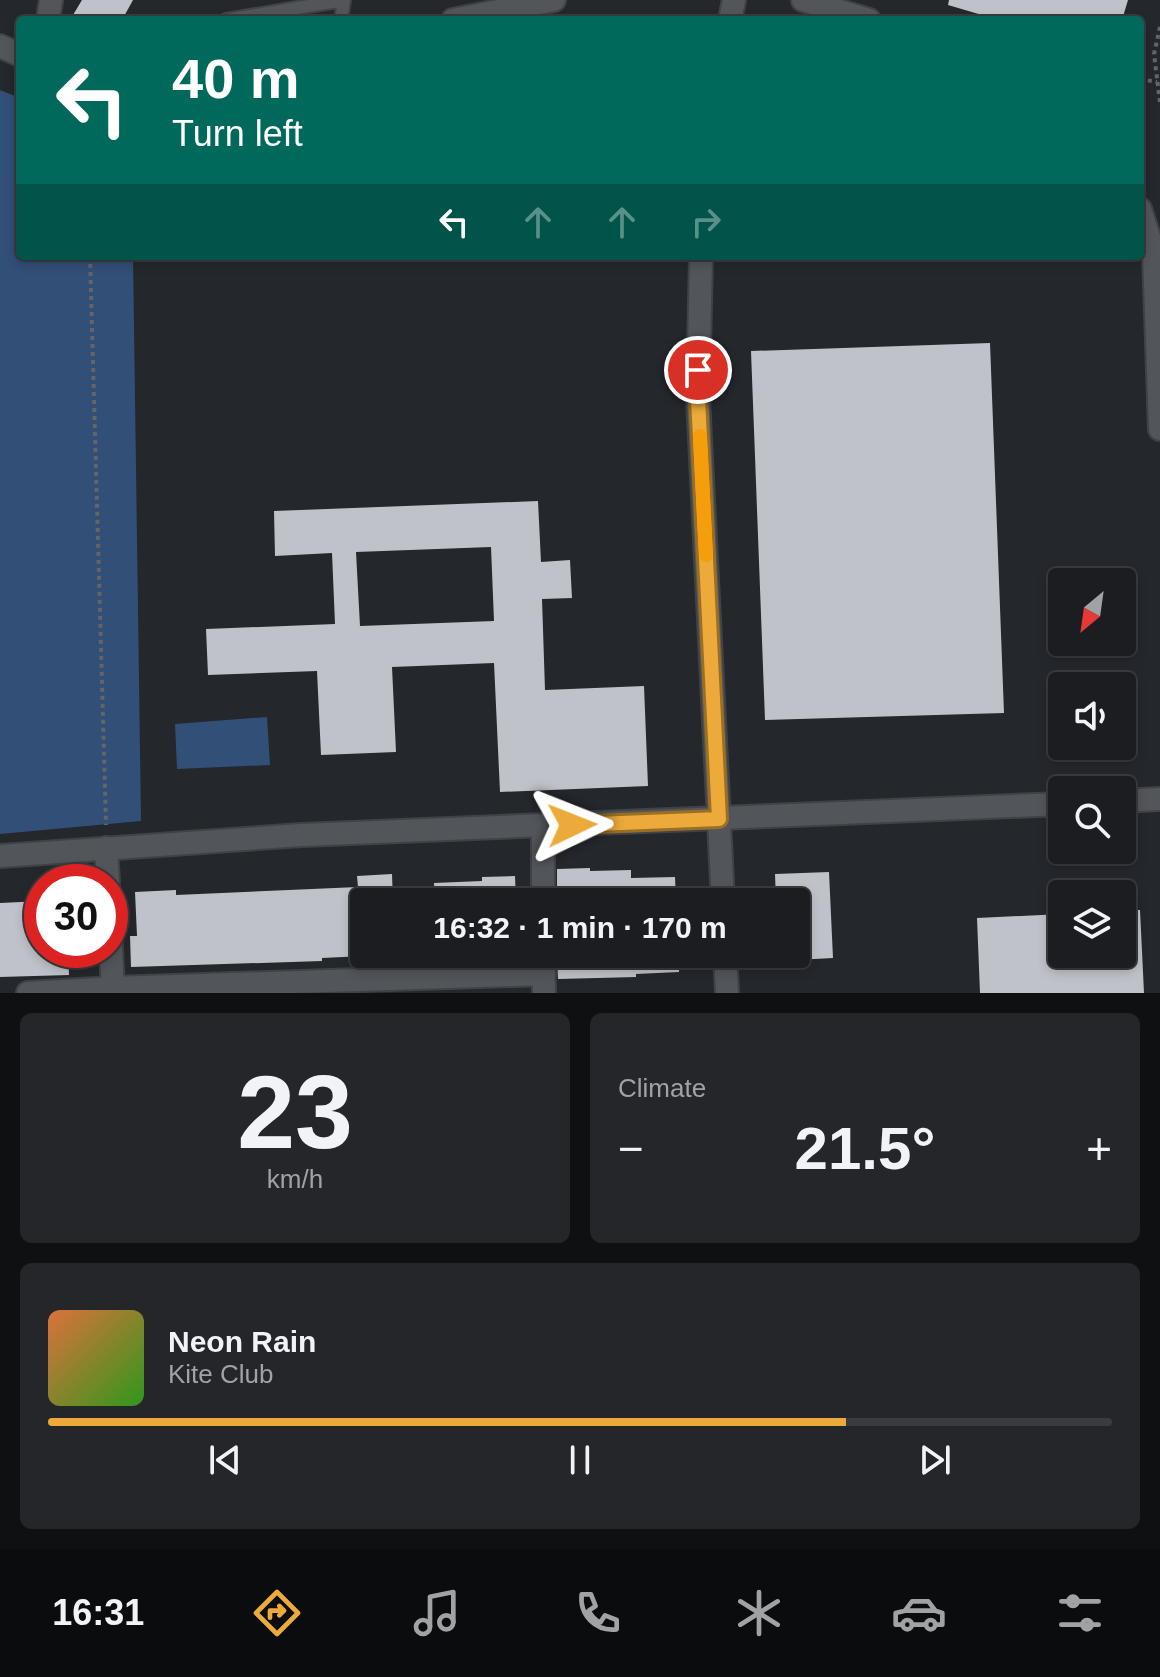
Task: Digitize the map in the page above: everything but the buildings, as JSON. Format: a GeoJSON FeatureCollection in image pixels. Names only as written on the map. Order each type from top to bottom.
{"type":"FeatureCollection","features":[{"type":"Feature","properties":{"kind":"street"},"geometry":{"type":"LineString","coordinates":[[473,16],[554,0]]}},
{"type":"Feature","properties":{"kind":"street"},"geometry":{"type":"LineString","coordinates":[[803,0],[856,16]]}},
{"type":"Feature","properties":{"kind":"street"},"geometry":{"type":"LineString","coordinates":[[1144,219],[1157,253],[1160,429]]}},
{"type":"Feature","properties":{"kind":"street"},"geometry":{"type":"LineString","coordinates":[[701,260],[698,398],[722,888]]}},
{"type":"Feature","properties":{"kind":"street"},"geometry":{"type":"LineString","coordinates":[[1136,800],[1160,799]]}},
{"type":"Feature","properties":{"kind":"street"},"geometry":{"type":"LineString","coordinates":[[0,856],[302,835],[1048,805]]}},
{"type":"Feature","properties":{"kind":"street"},"geometry":{"type":"LineString","coordinates":[[543,826],[543,888]]}},
{"type":"Feature","properties":{"kind":"street"},"geometry":{"type":"LineString","coordinates":[[106,848],[107,864]]}},
{"type":"Feature","properties":{"kind":"street"},"geometry":{"type":"LineString","coordinates":[[112,968],[113,990]]}},
{"type":"Feature","properties":{"kind":"street"},"geometry":{"type":"LineString","coordinates":[[726,968],[727,993]]}},
{"type":"Feature","properties":{"kind":"street"},"geometry":{"type":"LineString","coordinates":[[28,993],[544,974]]}},
{"type":"Feature","properties":{"kind":"lane"},"geometry":{"type":"LineString","coordinates":[[250,16],[344,0],[342,16]]}},
{"type":"Feature","properties":{"kind":"path"},"geometry":{"type":"LineString","coordinates":[[1160,27],[1154,54],[1160,102]]}},
{"type":"Feature","properties":{"kind":"path"},"geometry":{"type":"LineString","coordinates":[[90,260],[106,848]]}},
{"type":"Feature","properties":{"kind":"shaded area"},"geometry":{"type":"Polygon","coordinates":[[[0,90],[16,96],[16,260],[133,260],[141,821],[0,834],[0,90]]]}},
{"type":"Feature","properties":{"kind":"shaded area"},"geometry":{"type":"Polygon","coordinates":[[[267,717],[270,765],[177,769],[175,724],[267,717]]]}},
{"type":"Feature","properties":{"kind":"slow traffic"},"geometry":{"type":"LineString","coordinates":[[700,436],[706,555]]}},
{"type":"Feature","properties":{"kind":"route"},"geometry":{"type":"LineString","coordinates":[[572,825],[719,819],[698,370]]}}]}
